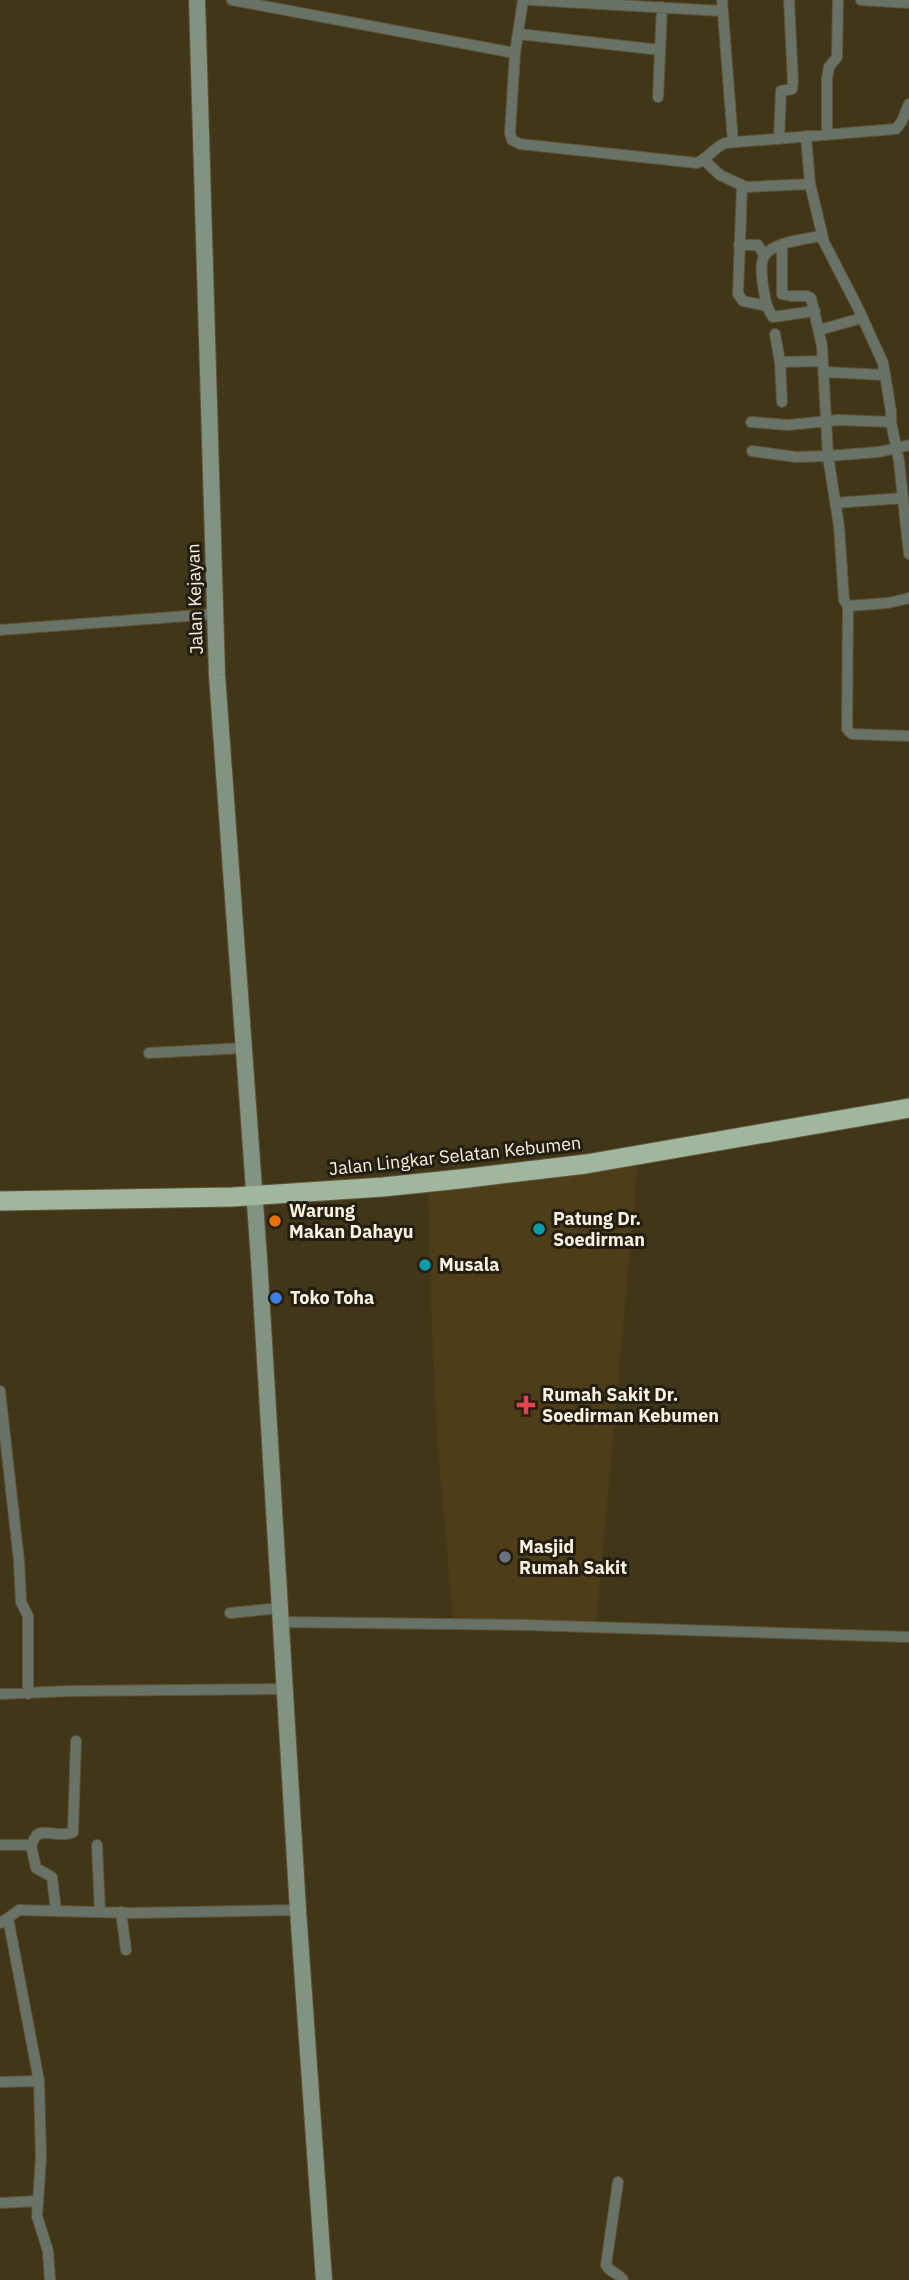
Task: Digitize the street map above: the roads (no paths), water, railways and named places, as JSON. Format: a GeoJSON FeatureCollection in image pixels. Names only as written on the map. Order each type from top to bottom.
{"type":"FeatureCollection","features":[{"type":"Feature","properties":{"kind":"highway","name":"Jalan Lingkar Selatan Kebumen"},"geometry":{"type":"LineString","coordinates":[[0,1202],[254,1195],[383,1187],[586,1164],[909,1108]]}},
{"type":"Feature","properties":{"kind":"main road","name":"Jalan Kejayan"},"geometry":{"type":"LineString","coordinates":[[197,0],[214,614],[324,2280]]}},
{"type":"Feature","properties":{"kind":"street"},"geometry":{"type":"LineString","coordinates":[[232,0],[515,53]]}},
{"type":"Feature","properties":{"kind":"street"},"geometry":{"type":"LineString","coordinates":[[523,0],[515,53],[510,133],[512,140],[520,144],[687,163],[704,160],[718,146],[733,142],[895,130],[909,104]]}},
{"type":"Feature","properties":{"kind":"street"},"geometry":{"type":"LineString","coordinates":[[530,0],[662,7],[722,5],[733,142]]}},
{"type":"Feature","properties":{"kind":"street"},"geometry":{"type":"LineString","coordinates":[[779,139],[781,91],[792,89],[793,82],[789,0]]}},
{"type":"Feature","properties":{"kind":"street"},"geometry":{"type":"LineString","coordinates":[[827,135],[827,78],[829,67],[837,57],[838,0]]}},
{"type":"Feature","properties":{"kind":"street"},"geometry":{"type":"LineString","coordinates":[[860,0],[909,3]]}},
{"type":"Feature","properties":{"kind":"street"},"geometry":{"type":"LineString","coordinates":[[658,97],[662,7]]}},
{"type":"Feature","properties":{"kind":"street"},"geometry":{"type":"LineString","coordinates":[[519,34],[660,50]]}},
{"type":"Feature","properties":{"kind":"street"},"geometry":{"type":"LineString","coordinates":[[806,136],[810,184],[822,236],[883,363],[897,448],[909,554]]}},
{"type":"Feature","properties":{"kind":"street"},"geometry":{"type":"LineString","coordinates":[[704,160],[720,175],[750,188],[810,184]]}},
{"type":"Feature","properties":{"kind":"street"},"geometry":{"type":"LineString","coordinates":[[742,186],[737,291],[739,299],[767,306]]}},
{"type":"Feature","properties":{"kind":"street"},"geometry":{"type":"LineString","coordinates":[[815,311],[773,317],[767,306],[762,262],[764,255],[782,245],[822,236]]}},
{"type":"Feature","properties":{"kind":"street"},"geometry":{"type":"LineString","coordinates":[[739,244],[758,245],[764,255]]}},
{"type":"Feature","properties":{"kind":"street"},"geometry":{"type":"LineString","coordinates":[[782,245],[782,295],[809,297],[819,330],[828,456],[839,526],[844,600],[848,606],[848,732],[909,736]]}},
{"type":"Feature","properties":{"kind":"street"},"geometry":{"type":"LineString","coordinates":[[762,278],[782,277]]}},
{"type":"Feature","properties":{"kind":"street"},"geometry":{"type":"LineString","coordinates":[[819,330],[862,318]]}},
{"type":"Feature","properties":{"kind":"street"},"geometry":{"type":"LineString","coordinates":[[775,334],[780,362],[782,402]]}},
{"type":"Feature","properties":{"kind":"street"},"geometry":{"type":"LineString","coordinates":[[780,362],[884,375]]}},
{"type":"Feature","properties":{"kind":"street"},"geometry":{"type":"LineString","coordinates":[[751,422],[788,425],[838,420],[891,422]]}},
{"type":"Feature","properties":{"kind":"street"},"geometry":{"type":"LineString","coordinates":[[752,450],[796,457],[828,456],[909,445]]}},
{"type":"Feature","properties":{"kind":"street"},"geometry":{"type":"LineString","coordinates":[[835,503],[903,498]]}},
{"type":"Feature","properties":{"kind":"street"},"geometry":{"type":"LineString","coordinates":[[848,606],[888,603],[909,598]]}},
{"type":"Feature","properties":{"kind":"street"},"geometry":{"type":"LineString","coordinates":[[0,630],[214,614]]}},
{"type":"Feature","properties":{"kind":"street"},"geometry":{"type":"LineString","coordinates":[[149,1053],[243,1048]]}},
{"type":"Feature","properties":{"kind":"street"},"geometry":{"type":"LineString","coordinates":[[0,1391],[21,1602],[29,1616],[28,1694]]}},
{"type":"Feature","properties":{"kind":"street"},"geometry":{"type":"LineString","coordinates":[[0,1509],[13,1508]]}},
{"type":"Feature","properties":{"kind":"street"},"geometry":{"type":"LineString","coordinates":[[230,1613],[909,1637]]}},
{"type":"Feature","properties":{"kind":"street"},"geometry":{"type":"LineString","coordinates":[[0,1694],[284,1689]]}},
{"type":"Feature","properties":{"kind":"street"},"geometry":{"type":"LineString","coordinates":[[0,1845],[24,1845],[41,1833],[67,1835],[73,1832],[76,1741]]}},
{"type":"Feature","properties":{"kind":"street"},"geometry":{"type":"LineString","coordinates":[[24,1845],[36,1868],[51,1877],[56,1911]]}},
{"type":"Feature","properties":{"kind":"street"},"geometry":{"type":"LineString","coordinates":[[97,1845],[100,1912]]}},
{"type":"Feature","properties":{"kind":"street"},"geometry":{"type":"LineString","coordinates":[[50,2280],[48,2251],[38,2226],[41,2157],[39,2081],[4,1920],[19,1910],[298,1910]]}},
{"type":"Feature","properties":{"kind":"street"},"geometry":{"type":"LineString","coordinates":[[121,1912],[126,1950]]}},
{"type":"Feature","properties":{"kind":"street"},"geometry":{"type":"LineString","coordinates":[[0,2082],[39,2081]]}},
{"type":"Feature","properties":{"kind":"street"},"geometry":{"type":"LineString","coordinates":[[618,2182],[606,2265],[623,2280]]}},
{"type":"Feature","properties":{"kind":"street"},"geometry":{"type":"LineString","coordinates":[[0,2203],[37,2201]]}},
{"type":"Feature","properties":{"kind":"place","name":"Warung Makan Dahayu"},"geometry":{"type":"Point","coordinates":[275,1221]}},
{"type":"Feature","properties":{"kind":"place","name":"Patung Dr. Soedirman"},"geometry":{"type":"Point","coordinates":[539,1229]}},
{"type":"Feature","properties":{"kind":"place","name":"Musala"},"geometry":{"type":"Point","coordinates":[425,1265]}},
{"type":"Feature","properties":{"kind":"place","name":"Toko Toha"},"geometry":{"type":"Point","coordinates":[276,1298]}},
{"type":"Feature","properties":{"kind":"place","name":"Rumah Sakit Dr. Soedirman Kebumen"},"geometry":{"type":"Point","coordinates":[526,1405]}},
{"type":"Feature","properties":{"kind":"place","name":"Masjid Rumah Sakit"},"geometry":{"type":"Point","coordinates":[505,1557]}}]}
